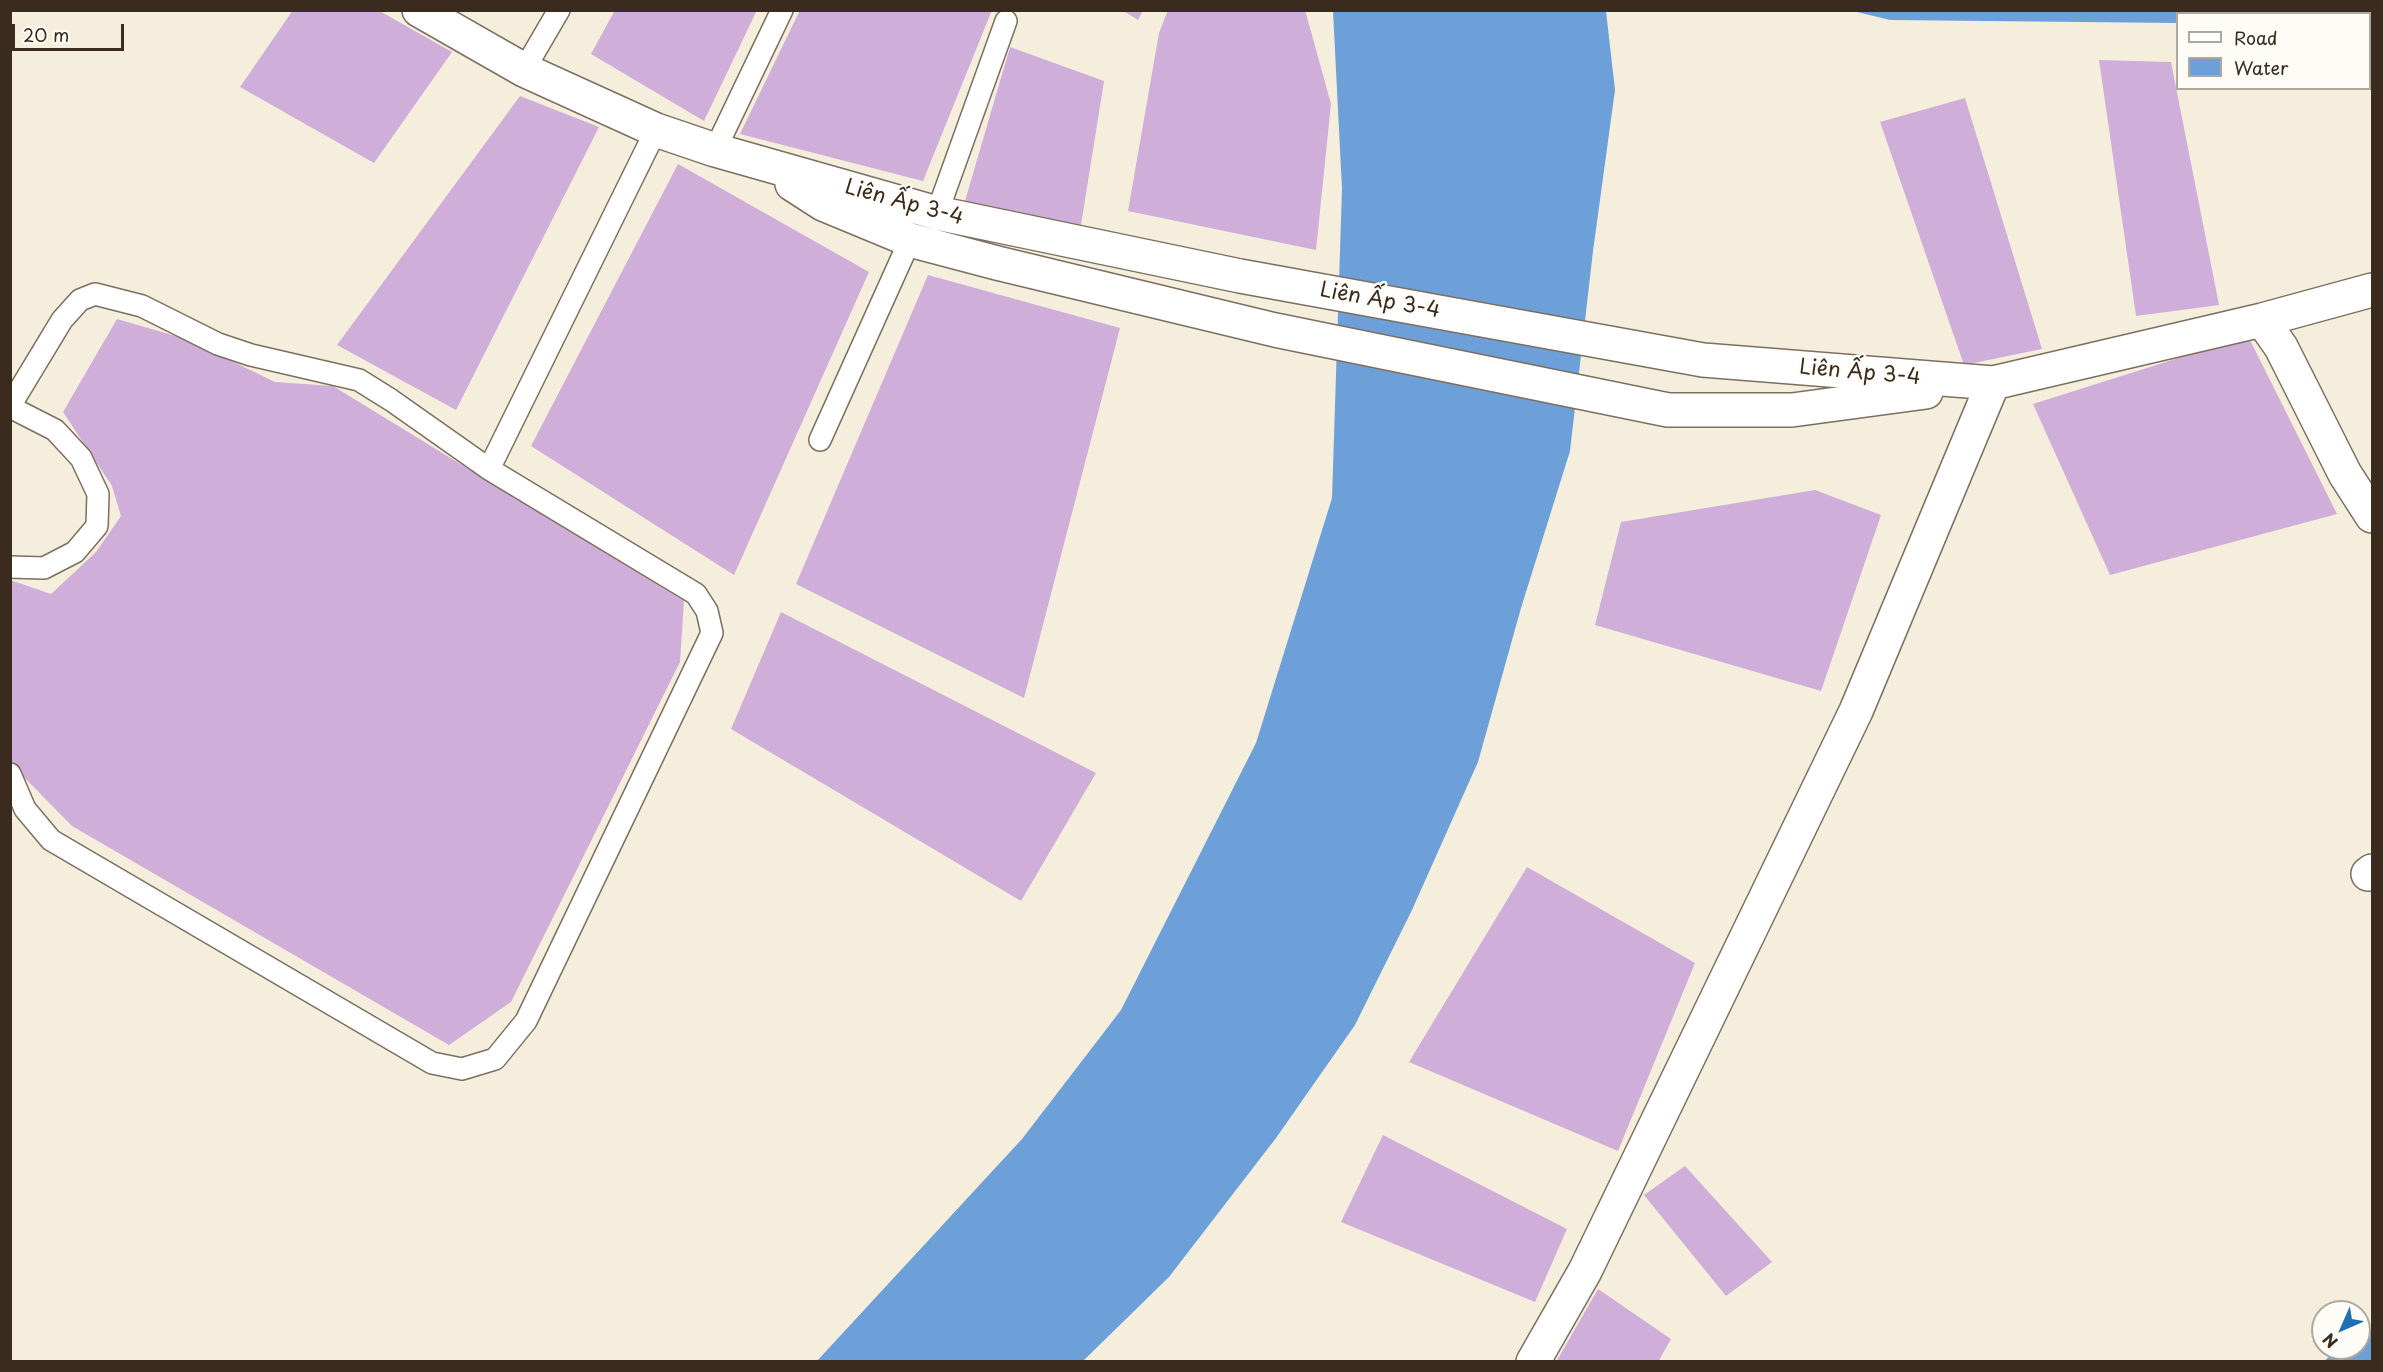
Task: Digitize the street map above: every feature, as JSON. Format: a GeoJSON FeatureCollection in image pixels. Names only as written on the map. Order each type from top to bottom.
{"type":"FeatureCollection","features":[{"type":"Feature","properties":{"kind":"street","name":"Liên Ấp 3-4"},"geometry":{"type":"LineString","coordinates":[[419,10],[524,70],[656,130],[715,150],[937,213],[1240,276],[1703,360],[1993,383],[2262,320],[2373,290]]}},
{"type":"Feature","properties":{"kind":"street"},"geometry":{"type":"LineString","coordinates":[[759,162],[823,204],[910,240],[1275,330],[1668,410],[1792,410],[1993,383]]}},
{"type":"Feature","properties":{"kind":"street"},"geometry":{"type":"LineString","coordinates":[[2262,320],[2281,347],[2345,474],[2373,516]]}},
{"type":"Feature","properties":{"kind":"street"},"geometry":{"type":"LineString","coordinates":[[1533,1362],[1585,1271],[1856,711],[1993,383]]}},
{"type":"Feature","properties":{"kind":"lane"},"geometry":{"type":"LineString","coordinates":[[524,70],[559,10]]}},
{"type":"Feature","properties":{"kind":"lane"},"geometry":{"type":"LineString","coordinates":[[715,150],[782,10]]}},
{"type":"Feature","properties":{"kind":"lane"},"geometry":{"type":"LineString","coordinates":[[937,213],[1006,21]]}},
{"type":"Feature","properties":{"kind":"lane"},"geometry":{"type":"LineString","coordinates":[[489,469],[656,130]]}},
{"type":"Feature","properties":{"kind":"lane"},"geometry":{"type":"LineString","coordinates":[[820,440],[910,240]]}},
{"type":"Feature","properties":{"kind":"lane"},"geometry":{"type":"LineString","coordinates":[[10,567],[44,568],[75,552],[97,526],[98,494],[81,458],[55,430],[10,407],[62,320],[80,300],[95,294],[142,306],[218,344],[251,355],[359,380],[489,469],[696,594],[707,611],[712,633],[526,1021],[495,1059],[462,1069],[432,1063],[51,840],[25,810],[10,774]]}},
{"type":"Feature","properties":{"kind":"water"},"geometry":{"type":"Polygon","coordinates":[[[2372,10],[2372,22],[2371,12],[2176,12],[2176,23],[1890,20],[1853,11],[2372,10]]]}},
{"type":"Feature","properties":{"kind":"water"},"geometry":{"type":"Polygon","coordinates":[[[1333,11],[1606,11],[1615,90],[1593,251],[1570,451],[1521,608],[1478,762],[1412,910],[1355,1025],[1276,1138],[1169,1277],[1083,1361],[816,1362],[1022,1139],[1121,1010],[1256,743],[1332,498],[1342,189],[1333,11]]]}},
{"type":"Feature","properties":{"kind":"water"},"geometry":{"type":"Polygon","coordinates":[[[2371,1329],[2372,1361],[2324,1361],[2371,1360],[2371,1329]]]}},
{"type":"Feature","properties":{"kind":"building"},"geometry":{"type":"Polygon","coordinates":[[[293,10],[378,10],[452,52],[374,163],[240,87],[293,10]]]}},
{"type":"Feature","properties":{"kind":"building"},"geometry":{"type":"Polygon","coordinates":[[[615,10],[757,10],[704,121],[591,54],[615,10]]]}},
{"type":"Feature","properties":{"kind":"building"},"geometry":{"type":"Polygon","coordinates":[[[800,10],[992,10],[923,181],[740,134],[800,10]]]}},
{"type":"Feature","properties":{"kind":"building"},"geometry":{"type":"Polygon","coordinates":[[[1122,10],[1143,10],[1138,20],[1122,10]]]}},
{"type":"Feature","properties":{"kind":"building"},"geometry":{"type":"Polygon","coordinates":[[[1168,10],[1305,10],[1331,104],[1316,250],[1128,211],[1159,33],[1168,10]]]}},
{"type":"Feature","properties":{"kind":"building"},"geometry":{"type":"Polygon","coordinates":[[[1010,47],[1104,81],[1081,225],[965,201],[1010,47]]]}},
{"type":"Feature","properties":{"kind":"building"},"geometry":{"type":"Polygon","coordinates":[[[2099,60],[2171,62],[2219,305],[2136,316],[2099,60]]]}},
{"type":"Feature","properties":{"kind":"building"},"geometry":{"type":"Polygon","coordinates":[[[520,96],[599,127],[456,410],[337,345],[520,96]]]}},
{"type":"Feature","properties":{"kind":"building"},"geometry":{"type":"Polygon","coordinates":[[[1965,98],[2042,349],[1964,365],[1880,122],[1965,98]]]}},
{"type":"Feature","properties":{"kind":"building"},"geometry":{"type":"Polygon","coordinates":[[[678,164],[869,272],[734,575],[531,446],[678,164]]]}},
{"type":"Feature","properties":{"kind":"building"},"geometry":{"type":"Polygon","coordinates":[[[928,275],[1120,328],[1024,698],[796,584],[928,275]]]}},
{"type":"Feature","properties":{"kind":"building"},"geometry":{"type":"Polygon","coordinates":[[[117,319],[186,339],[275,382],[333,386],[684,601],[680,662],[511,1002],[449,1045],[72,826],[10,763],[10,580],[51,594],[96,552],[121,516],[112,486],[63,412],[117,319]]]}},
{"type":"Feature","properties":{"kind":"building"},"geometry":{"type":"Polygon","coordinates":[[[2248,336],[2337,514],[2110,575],[2033,404],[2248,336]]]}},
{"type":"Feature","properties":{"kind":"building"},"geometry":{"type":"Polygon","coordinates":[[[1815,490],[1881,515],[1821,691],[1595,625],[1621,522],[1815,490]]]}},
{"type":"Feature","properties":{"kind":"building"},"geometry":{"type":"Polygon","coordinates":[[[781,612],[1096,773],[1021,901],[731,729],[781,612]]]}},
{"type":"Feature","properties":{"kind":"building"},"geometry":{"type":"Polygon","coordinates":[[[1527,867],[1695,963],[1618,1151],[1409,1062],[1527,867]]]}},
{"type":"Feature","properties":{"kind":"building"},"geometry":{"type":"Polygon","coordinates":[[[1383,1135],[1567,1229],[1535,1302],[1341,1222],[1383,1135]]]}},
{"type":"Feature","properties":{"kind":"building"},"geometry":{"type":"Polygon","coordinates":[[[1685,1166],[1772,1262],[1726,1296],[1644,1195],[1685,1166]]]}},
{"type":"Feature","properties":{"kind":"building"},"geometry":{"type":"Polygon","coordinates":[[[1598,1289],[1671,1339],[1658,1362],[1556,1362],[1598,1289]]]}}]}
